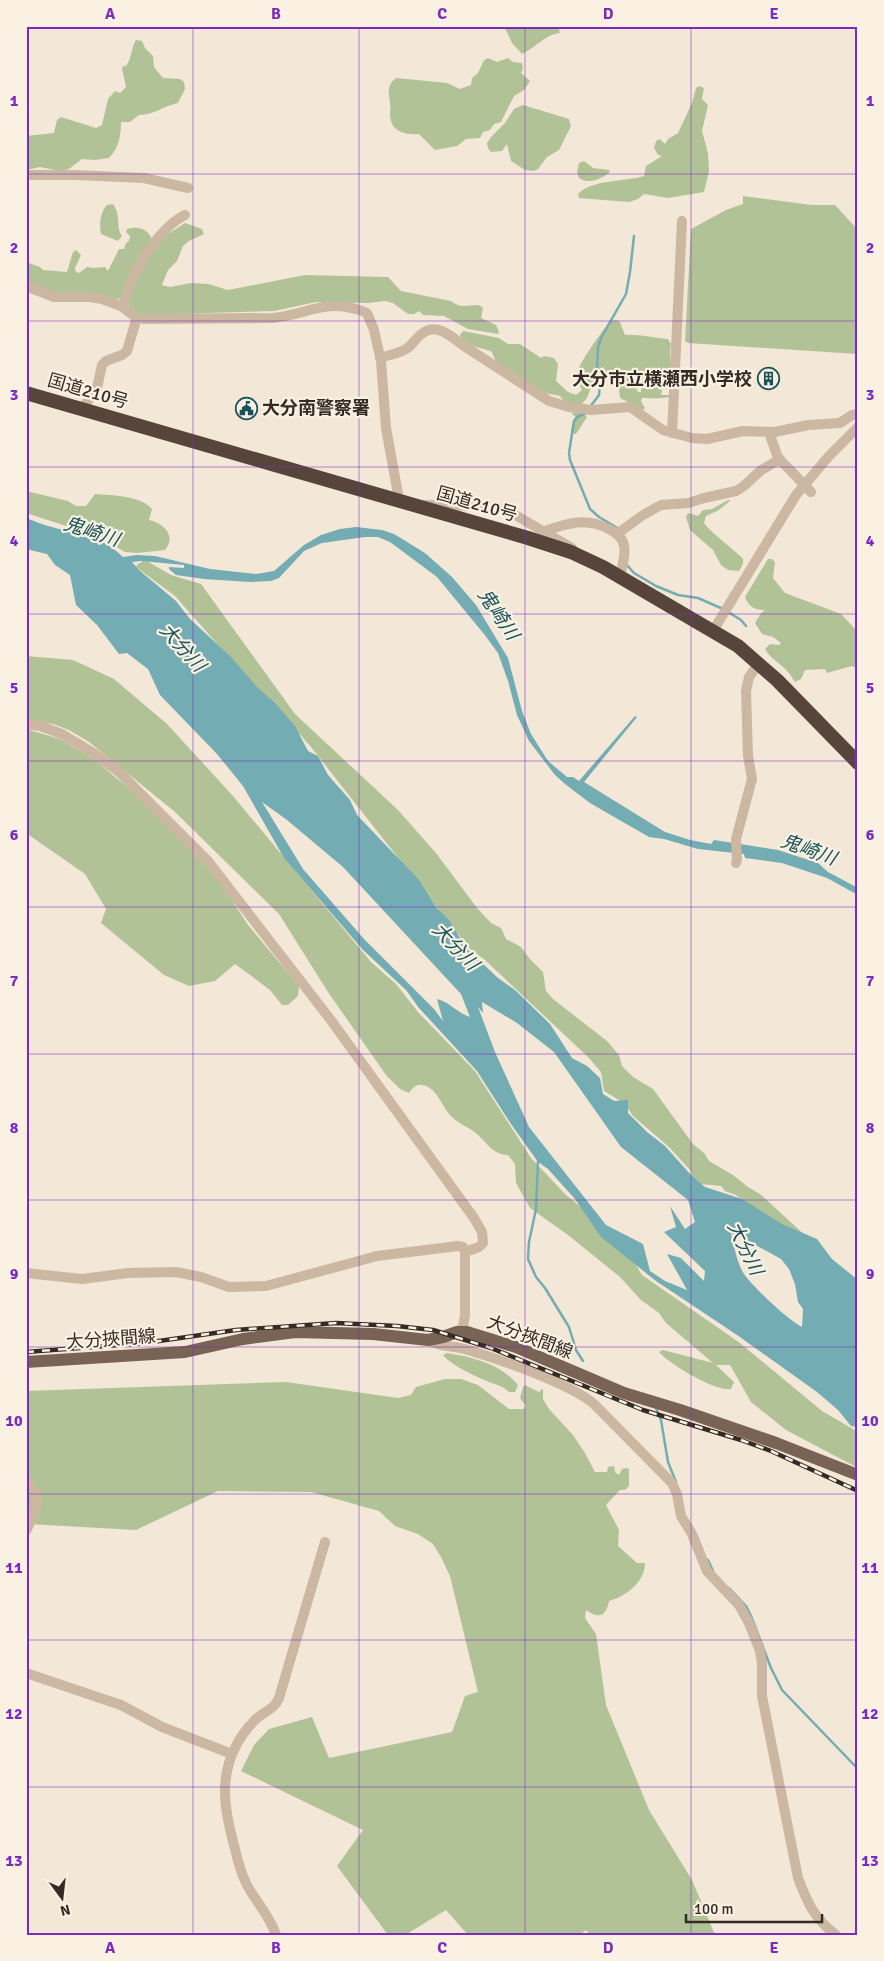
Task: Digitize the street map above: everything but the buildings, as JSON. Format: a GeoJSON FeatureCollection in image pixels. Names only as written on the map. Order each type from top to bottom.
{"type":"FeatureCollection","features":[{"type":"Feature","properties":{"kind":"highway","name":"国道210号"},"geometry":{"type":"LineString","coordinates":[[26,393],[405,502],[578,555],[620,576],[738,646],[759,663],[804,706],[858,763]]}},
{"type":"Feature","properties":{"kind":"main road","name":"大分挾間線"},"geometry":{"type":"LineString","coordinates":[[26,1362],[185,1352],[243,1339],[295,1332],[374,1334],[428,1340],[457,1332],[467,1332],[508,1344],[624,1393],[776,1443],[858,1475]]}},
{"type":"Feature","properties":{"kind":"street"},"geometry":{"type":"LineString","coordinates":[[26,175],[144,178],[188,188]]}},
{"type":"Feature","properties":{"kind":"street"},"geometry":{"type":"LineString","coordinates":[[123,307],[129,285],[159,236],[168,226],[184,215]]}},
{"type":"Feature","properties":{"kind":"street"},"geometry":{"type":"LineString","coordinates":[[672,433],[682,221]]}},
{"type":"Feature","properties":{"kind":"street"},"geometry":{"type":"LineString","coordinates":[[26,286],[54,297],[96,297],[123,307],[137,318],[150,320],[272,318],[326,306],[359,310],[368,314],[374,330],[380,358],[386,428],[398,494],[405,502],[490,506],[516,514],[603,567]]}},
{"type":"Feature","properties":{"kind":"street"},"geometry":{"type":"LineString","coordinates":[[82,409],[97,388],[104,363],[127,351],[137,318]]}},
{"type":"Feature","properties":{"kind":"street"},"geometry":{"type":"LineString","coordinates":[[380,358],[404,350],[424,332],[432,329],[438,330],[452,336],[464,346],[549,400],[583,410],[630,407],[663,430],[692,438],[707,439],[737,432],[769,432],[808,425],[840,423],[854,414],[858,414]]}},
{"type":"Feature","properties":{"kind":"street"},"geometry":{"type":"LineString","coordinates":[[713,630],[796,495],[828,456],[858,427]]}},
{"type":"Feature","properties":{"kind":"street"},"geometry":{"type":"LineString","coordinates":[[769,432],[780,459],[811,492]]}},
{"type":"Feature","properties":{"kind":"street"},"geometry":{"type":"LineString","coordinates":[[617,534],[643,515],[661,505],[688,503],[736,491],[760,471],[780,459]]}},
{"type":"Feature","properties":{"kind":"street"},"geometry":{"type":"LineString","coordinates":[[545,531],[575,523],[591,522],[617,534],[625,547],[620,576]]}},
{"type":"Feature","properties":{"kind":"street"},"geometry":{"type":"LineString","coordinates":[[736,862],[735,841],[752,779],[748,756],[745,704],[747,686],[749,677],[759,663]]}},
{"type":"Feature","properties":{"kind":"street"},"geometry":{"type":"LineString","coordinates":[[26,724],[40,726],[62,734],[95,754],[119,772],[208,862],[335,1026],[474,1218],[482,1232],[482,1243],[479,1247],[465,1252]]}},
{"type":"Feature","properties":{"kind":"street"},"geometry":{"type":"LineString","coordinates":[[26,1273],[82,1279],[128,1273],[176,1272],[201,1277],[229,1286],[266,1286],[377,1256],[458,1246],[463,1248],[465,1252],[466,1315],[463,1327],[457,1332]]}},
{"type":"Feature","properties":{"kind":"street"},"geometry":{"type":"LineString","coordinates":[[428,1340],[440,1346],[466,1349],[488,1356],[584,1396],[672,1483],[677,1494],[681,1516],[692,1534],[707,1571],[739,1605],[757,1642],[762,1664],[762,1696],[798,1878],[806,1902],[816,1917],[836,1935]]}},
{"type":"Feature","properties":{"kind":"street"},"geometry":{"type":"LineString","coordinates":[[26,1481],[38,1500],[38,1505],[26,1531]]}},
{"type":"Feature","properties":{"kind":"street"},"geometry":{"type":"LineString","coordinates":[[276,1935],[268,1917],[244,1879],[226,1815],[224,1789],[232,1754],[253,1722],[272,1709],[277,1702],[325,1542]]}},
{"type":"Feature","properties":{"kind":"street"},"geometry":{"type":"LineString","coordinates":[[26,1672],[121,1705],[162,1727],[232,1754]]}},
{"type":"Feature","properties":{"kind":"green space"},"geometry":{"type":"Polygon","coordinates":[[[504,26],[558,26],[560,33],[550,36],[522,54],[512,43],[504,26]]]}},
{"type":"Feature","properties":{"kind":"green space"},"geometry":{"type":"Polygon","coordinates":[[[136,40],[142,41],[145,48],[153,56],[154,67],[163,78],[180,79],[184,82],[185,89],[178,103],[150,114],[139,115],[130,122],[121,122],[119,141],[109,158],[82,159],[69,169],[60,171],[40,167],[26,170],[26,136],[54,133],[57,120],[61,117],[96,128],[102,125],[108,99],[115,91],[120,93],[126,87],[122,69],[128,63],[136,40]]]}},
{"type":"Feature","properties":{"kind":"green space"},"geometry":{"type":"Polygon","coordinates":[[[488,58],[497,62],[508,58],[513,62],[522,63],[521,73],[530,81],[524,90],[514,96],[501,122],[494,124],[490,130],[483,132],[480,138],[466,139],[457,146],[435,150],[419,134],[404,133],[393,125],[390,115],[389,89],[396,78],[447,83],[460,89],[471,85],[472,78],[478,73],[484,60],[488,58]]]}},
{"type":"Feature","properties":{"kind":"green space"},"geometry":{"type":"Polygon","coordinates":[[[699,86],[704,88],[702,99],[708,105],[702,131],[708,153],[709,171],[704,192],[668,198],[644,194],[638,199],[629,202],[579,198],[578,194],[584,189],[600,183],[644,176],[646,166],[662,156],[658,155],[654,148],[656,141],[660,139],[665,144],[668,139],[678,133],[692,103],[696,88],[699,86]]]}},
{"type":"Feature","properties":{"kind":"green space"},"geometry":{"type":"Polygon","coordinates":[[[523,105],[569,119],[571,126],[559,150],[547,157],[538,169],[534,171],[525,170],[511,161],[507,144],[502,151],[491,152],[487,143],[505,123],[514,109],[523,105]]]}},
{"type":"Feature","properties":{"kind":"green space"},"geometry":{"type":"Polygon","coordinates":[[[584,161],[593,168],[609,170],[610,172],[595,180],[583,180],[579,178],[577,172],[579,163],[584,161]]]}},
{"type":"Feature","properties":{"kind":"green space"},"geometry":{"type":"Polygon","coordinates":[[[743,196],[812,205],[835,205],[858,230],[857,354],[688,343],[685,341],[691,229],[726,210],[743,204],[743,196]]]}},
{"type":"Feature","properties":{"kind":"green space"},"geometry":{"type":"Polygon","coordinates":[[[113,204],[116,209],[122,236],[118,241],[101,234],[100,230],[103,211],[107,205],[113,204]]]}},
{"type":"Feature","properties":{"kind":"green space"},"geometry":{"type":"Polygon","coordinates":[[[185,223],[202,229],[204,234],[183,246],[177,261],[168,270],[162,285],[170,287],[191,283],[208,284],[228,290],[305,275],[388,277],[401,291],[451,301],[461,306],[479,305],[483,308],[481,318],[496,325],[499,332],[498,334],[468,329],[444,316],[423,315],[419,311],[414,314],[408,314],[393,303],[385,301],[368,303],[316,302],[274,311],[144,315],[131,308],[126,294],[119,299],[59,295],[26,288],[26,262],[43,270],[67,272],[73,252],[76,250],[81,255],[75,268],[76,272],[79,273],[87,267],[105,267],[108,271],[119,249],[124,249],[129,241],[130,236],[126,232],[127,229],[140,228],[144,230],[150,235],[154,243],[185,223]]]}},
{"type":"Feature","properties":{"kind":"green space"},"geometry":{"type":"Polygon","coordinates":[[[616,320],[620,322],[625,335],[668,339],[671,344],[671,368],[667,372],[646,370],[646,376],[641,379],[639,374],[634,373],[633,382],[638,392],[641,392],[642,381],[647,377],[655,378],[656,386],[662,390],[661,395],[669,395],[669,397],[663,398],[642,398],[641,401],[645,408],[643,410],[620,398],[617,376],[604,371],[602,376],[595,373],[592,377],[593,382],[587,398],[581,405],[566,404],[560,396],[545,393],[496,362],[492,352],[469,344],[460,335],[463,331],[499,338],[508,344],[520,344],[541,358],[544,356],[554,358],[558,364],[556,381],[568,392],[576,395],[582,390],[576,378],[589,350],[609,322],[616,320]]]}},
{"type":"Feature","properties":{"kind":"green space"},"geometry":{"type":"Polygon","coordinates":[[[573,412],[584,414],[587,417],[576,434],[571,430],[576,417],[572,414],[573,412]]]}},
{"type":"Feature","properties":{"kind":"green space"},"geometry":{"type":"Polygon","coordinates":[[[26,491],[68,501],[76,506],[86,506],[95,494],[126,497],[141,501],[152,509],[149,520],[167,530],[170,539],[168,545],[165,550],[137,553],[125,552],[100,537],[26,513],[26,491]]]}},
{"type":"Feature","properties":{"kind":"green space"},"geometry":{"type":"Polygon","coordinates":[[[731,500],[719,510],[706,516],[704,523],[743,559],[743,564],[739,571],[728,570],[721,565],[713,550],[690,530],[686,517],[688,513],[698,516],[703,510],[712,509],[731,500]]]}},
{"type":"Feature","properties":{"kind":"green space"},"geometry":{"type":"Polygon","coordinates":[[[768,559],[772,559],[775,562],[773,578],[785,593],[841,614],[858,632],[858,669],[852,666],[827,673],[825,669],[805,670],[801,679],[795,682],[790,674],[767,653],[765,649],[770,644],[779,645],[781,643],[773,637],[762,634],[755,623],[765,610],[752,607],[745,597],[768,559]]]}},
{"type":"Feature","properties":{"kind":"green space"},"geometry":{"type":"Polygon","coordinates":[[[145,560],[171,575],[201,584],[295,714],[398,810],[436,853],[477,908],[491,923],[501,928],[506,939],[521,947],[543,972],[546,991],[553,999],[607,1041],[619,1055],[622,1066],[633,1077],[653,1089],[693,1144],[704,1153],[709,1161],[760,1194],[809,1239],[767,1220],[736,1195],[725,1191],[721,1186],[700,1184],[692,1178],[691,1171],[669,1147],[633,1116],[624,1103],[604,1091],[601,1072],[588,1057],[485,960],[469,948],[311,747],[275,706],[263,696],[175,596],[136,567],[145,560]]]}},
{"type":"Feature","properties":{"kind":"green space"},"geometry":{"type":"Polygon","coordinates":[[[26,656],[73,660],[114,679],[167,724],[233,796],[371,962],[396,984],[418,1012],[475,1071],[531,1158],[566,1195],[591,1215],[627,1250],[642,1275],[740,1343],[822,1411],[858,1432],[858,1468],[786,1430],[751,1402],[730,1365],[716,1365],[734,1382],[731,1389],[724,1389],[704,1382],[664,1357],[659,1352],[663,1350],[713,1363],[666,1323],[659,1313],[641,1300],[620,1277],[568,1235],[530,1208],[516,1183],[515,1164],[508,1155],[494,1151],[477,1134],[454,1119],[432,1089],[418,1085],[409,1093],[400,1089],[386,1075],[328,992],[279,914],[175,812],[89,742],[69,730],[53,724],[26,720],[26,656]]]}},
{"type":"Feature","properties":{"kind":"green space"},"geometry":{"type":"Polygon","coordinates":[[[26,729],[60,739],[94,759],[133,792],[215,874],[248,925],[299,986],[298,996],[288,1005],[282,1005],[270,990],[235,964],[215,981],[189,986],[164,975],[101,923],[106,909],[85,874],[26,833],[26,729]]]}},
{"type":"Feature","properties":{"kind":"green space"},"geometry":{"type":"Polygon","coordinates":[[[447,1353],[476,1359],[495,1367],[518,1385],[515,1392],[509,1392],[503,1387],[459,1367],[443,1355],[447,1353]]]}},
{"type":"Feature","properties":{"kind":"green space"},"geometry":{"type":"Polygon","coordinates":[[[445,1379],[461,1379],[478,1385],[509,1409],[523,1409],[526,1406],[520,1398],[525,1385],[539,1392],[542,1389],[543,1399],[549,1409],[573,1435],[595,1472],[607,1472],[608,1467],[614,1466],[615,1472],[619,1475],[622,1469],[629,1469],[629,1486],[625,1490],[620,1490],[606,1505],[619,1530],[618,1546],[637,1563],[645,1563],[645,1568],[638,1582],[631,1589],[609,1601],[604,1613],[595,1615],[586,1610],[585,1618],[596,1634],[606,1705],[649,1810],[692,1880],[715,1935],[590,1935],[586,1930],[579,1935],[468,1935],[446,1910],[405,1935],[388,1935],[337,1866],[363,1830],[241,1771],[254,1745],[269,1729],[312,1717],[329,1758],[452,1732],[465,1696],[478,1692],[450,1576],[433,1544],[418,1534],[395,1526],[379,1511],[311,1492],[218,1491],[136,1530],[28,1524],[26,1526],[26,1391],[286,1382],[398,1398],[411,1395],[416,1387],[445,1379]]]}},
{"type":"Feature","properties":{"kind":"water","name":"大分川"},"geometry":{"type":"Polygon","coordinates":[[[26,518],[98,540],[107,544],[123,557],[137,555],[155,556],[210,569],[256,574],[274,571],[304,545],[321,535],[340,529],[356,527],[382,530],[394,534],[425,553],[452,577],[476,605],[508,658],[522,711],[531,734],[548,761],[567,777],[573,777],[579,781],[635,716],[637,717],[584,782],[665,832],[711,844],[714,840],[778,850],[818,863],[828,872],[858,888],[858,895],[827,878],[782,863],[745,858],[744,854],[698,849],[664,839],[649,837],[590,803],[555,775],[529,741],[517,715],[498,653],[484,634],[437,577],[390,542],[378,537],[365,537],[322,543],[304,551],[279,578],[271,581],[250,582],[204,579],[176,575],[169,569],[169,567],[184,568],[184,565],[141,561],[132,562],[176,601],[190,619],[230,656],[258,688],[274,702],[295,726],[308,751],[318,756],[328,775],[350,800],[357,815],[419,880],[436,907],[449,920],[466,948],[498,978],[515,990],[550,1024],[572,1058],[587,1066],[600,1078],[603,1094],[614,1101],[628,1100],[628,1113],[647,1132],[665,1146],[691,1175],[705,1187],[742,1199],[782,1224],[817,1239],[832,1259],[858,1280],[858,1427],[851,1426],[838,1410],[817,1392],[737,1335],[656,1281],[601,1237],[575,1199],[548,1169],[538,1162],[477,1071],[419,1008],[406,990],[363,950],[284,858],[243,786],[217,754],[160,695],[148,669],[127,653],[119,654],[97,625],[76,605],[70,575],[55,565],[47,554],[26,549],[26,518]],[[262,802],[303,869],[364,939],[434,1009],[443,1021],[437,999],[470,1017],[461,994],[343,867],[287,820],[262,802]],[[482,1002],[483,1013],[478,1007],[495,1052],[529,1127],[606,1225],[643,1244],[650,1271],[665,1281],[687,1290],[667,1254],[681,1258],[704,1281],[705,1271],[664,1232],[676,1227],[670,1206],[685,1229],[695,1222],[688,1200],[621,1147],[554,1052],[517,1023],[482,1002]],[[731,1234],[739,1265],[749,1280],[780,1311],[802,1327],[803,1309],[798,1302],[795,1284],[789,1269],[781,1259],[741,1237],[731,1234]]]}},
{"type":"Feature","properties":{"kind":"waterway"},"geometry":{"type":"LineString","coordinates":[[590,407],[599,395],[598,347],[601,338],[626,294],[634,236]]}},
{"type":"Feature","properties":{"kind":"waterway"},"geometry":{"type":"LineString","coordinates":[[588,412],[577,417],[574,421],[569,453],[570,460],[590,509],[619,529]]}},
{"type":"Feature","properties":{"kind":"waterway"},"geometry":{"type":"LineString","coordinates":[[626,564],[634,573],[656,586],[678,595],[698,598],[723,609]]}},
{"type":"Feature","properties":{"kind":"waterway"},"geometry":{"type":"LineString","coordinates":[[728,612],[741,620],[746,626]]}},
{"type":"Feature","properties":{"kind":"waterway"},"geometry":{"type":"LineString","coordinates":[[538,1161],[536,1209],[529,1242],[528,1259],[536,1277],[569,1327],[576,1350],[583,1361]]}},
{"type":"Feature","properties":{"kind":"waterway"},"geometry":{"type":"LineString","coordinates":[[656,1408],[661,1420],[668,1462],[676,1482]]}},
{"type":"Feature","properties":{"kind":"waterway"},"geometry":{"type":"LineString","coordinates":[[708,1560],[713,1571]]}},
{"type":"Feature","properties":{"kind":"waterway"},"geometry":{"type":"LineString","coordinates":[[729,1588],[746,1606],[782,1690],[858,1769]]}},
{"type":"Feature","properties":{"kind":"railway"},"geometry":{"type":"LineString","coordinates":[[26,1352],[145,1343],[236,1330],[336,1323],[433,1330],[491,1348],[643,1410],[771,1451],[858,1491]]}},
{"type":"Feature","properties":{"kind":"place","name":"大分市立横瀬西小学校"},"geometry":{"type":"Point","coordinates":[768,379]}},
{"type":"Feature","properties":{"kind":"place","name":"大分南警察署"},"geometry":{"type":"Point","coordinates":[246,408]}},
{"type":"Feature","properties":{"kind":"water label","name":"鬼崎川"},"geometry":{"type":"Point","coordinates":[92,531]}},
{"type":"Feature","properties":{"kind":"water label","name":"鬼崎川"},"geometry":{"type":"Point","coordinates":[499,614]}},
{"type":"Feature","properties":{"kind":"water label","name":"鬼崎川"},"geometry":{"type":"Point","coordinates":[809,849]}}]}
